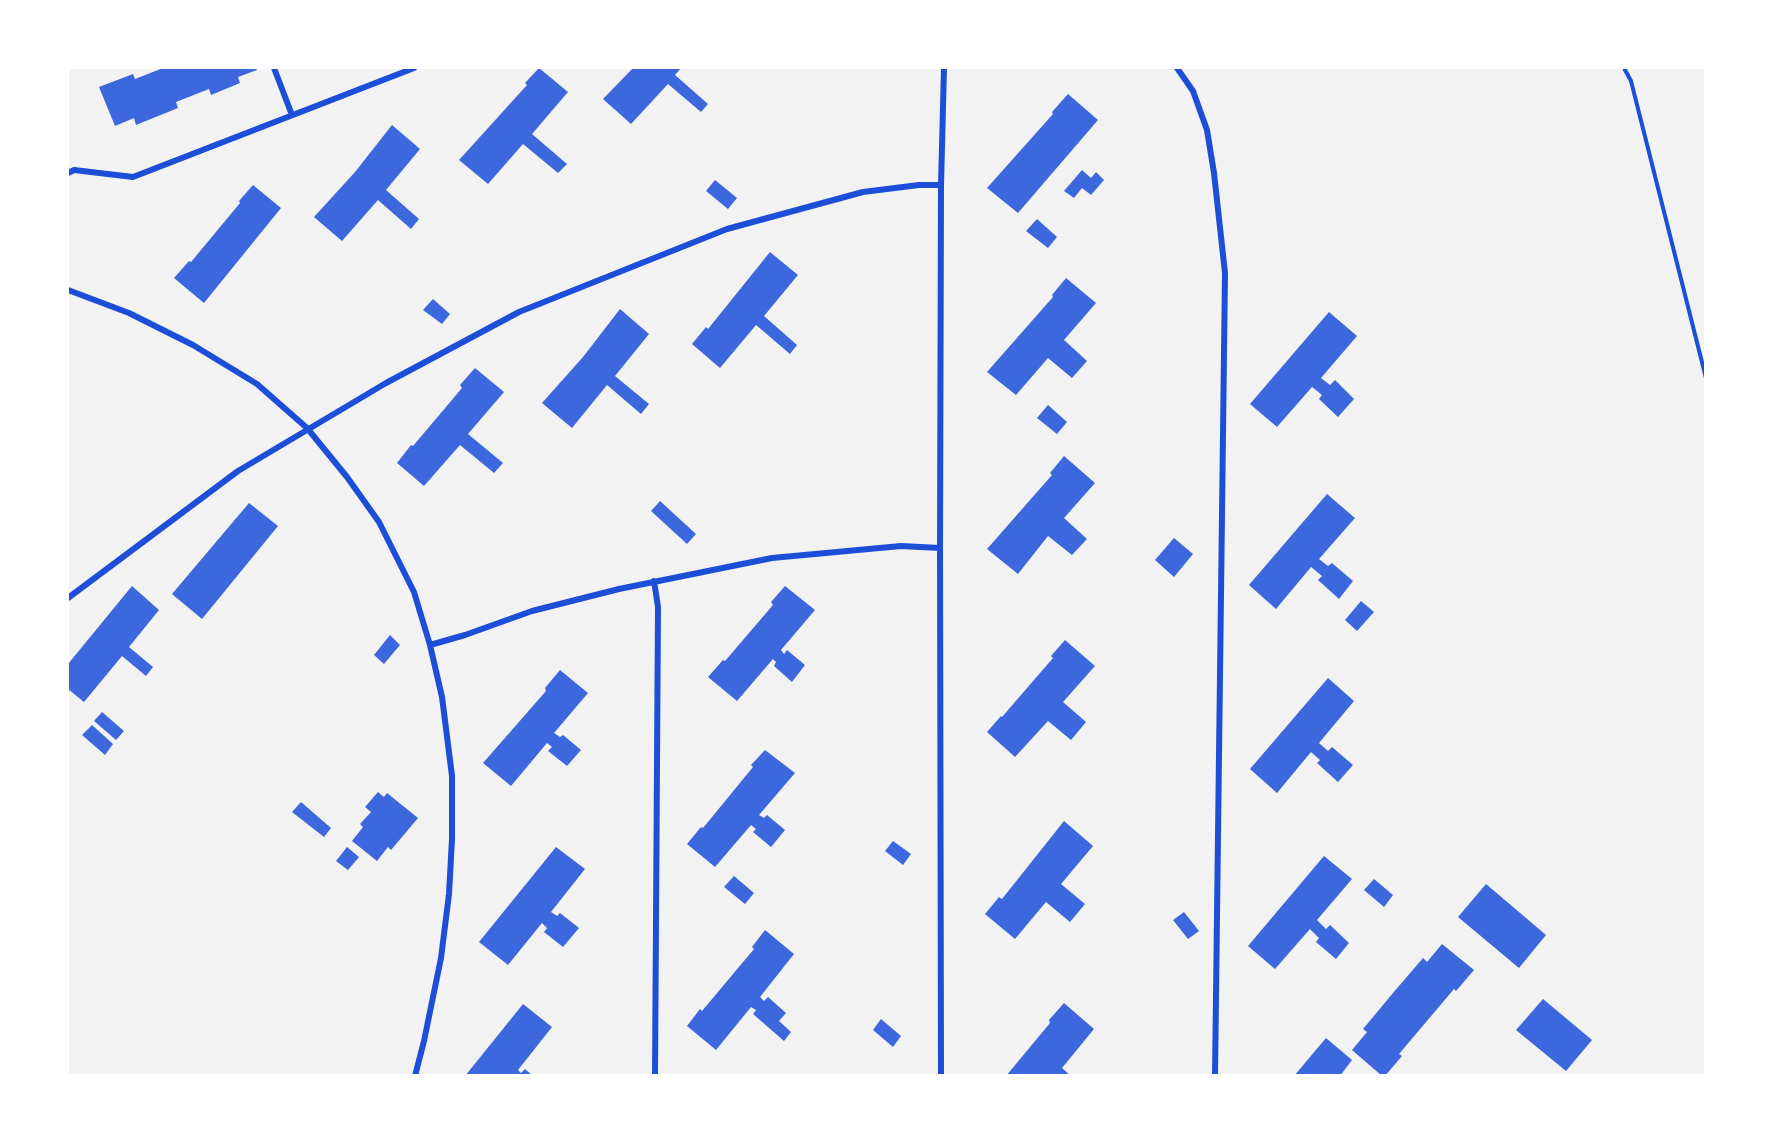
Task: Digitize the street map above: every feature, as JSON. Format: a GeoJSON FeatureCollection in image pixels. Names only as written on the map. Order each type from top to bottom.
{"type":"FeatureCollection","features":[{"type":"Feature","properties":{"kind":"street"},"geometry":{"type":"LineString","coordinates":[[274,68],[292,115]]}},
{"type":"Feature","properties":{"kind":"street"},"geometry":{"type":"LineString","coordinates":[[68,173],[74,170],[133,177],[414,68]]}},
{"type":"Feature","properties":{"kind":"street"},"geometry":{"type":"LineString","coordinates":[[941,1076],[939,548],[944,68]]}},
{"type":"Feature","properties":{"kind":"street"},"geometry":{"type":"LineString","coordinates":[[1177,68],[1193,91],[1207,130],[1225,273],[1215,1076]]}},
{"type":"Feature","properties":{"kind":"street"},"geometry":{"type":"LineString","coordinates":[[68,598],[238,471],[386,383],[519,312],[728,230],[863,192],[919,184],[941,185]]}},
{"type":"Feature","properties":{"kind":"street"},"geometry":{"type":"LineString","coordinates":[[68,290],[129,313],[193,345],[257,384],[307,428],[347,477],[379,522],[414,592],[430,645],[448,736],[452,776],[449,894],[441,958],[415,1076]]}},
{"type":"Feature","properties":{"kind":"street"},"geometry":{"type":"LineString","coordinates":[[430,645],[532,611],[654,581],[772,558],[901,546],[939,548]]}},
{"type":"Feature","properties":{"kind":"street"},"geometry":{"type":"LineString","coordinates":[[654,581],[658,608],[655,1076]]}},
{"type":"Feature","properties":{"kind":"path"},"geometry":{"type":"LineString","coordinates":[[1624,68],[1631,81],[1706,378]]}},
{"type":"Feature","properties":{"kind":"building"},"geometry":{"type":"Polygon","coordinates":[[[163,68],[256,68],[257,70],[238,77],[240,83],[211,95],[209,89],[176,102],[178,108],[136,125],[134,118],[115,126],[99,87],[133,74],[135,79],[163,68]]]}},
{"type":"Feature","properties":{"kind":"building"},"geometry":{"type":"Polygon","coordinates":[[[539,68],[568,92],[532,134],[567,164],[558,173],[523,144],[488,184],[459,160],[527,85],[525,83],[539,68]]]}},
{"type":"Feature","properties":{"kind":"building"},"geometry":{"type":"Polygon","coordinates":[[[633,68],[681,68],[675,75],[708,104],[701,112],[668,84],[631,124],[603,99],[633,68]]]}},
{"type":"Feature","properties":{"kind":"building"},"geometry":{"type":"Polygon","coordinates":[[[1068,94],[1098,120],[1018,213],[987,188],[1068,94]]]}},
{"type":"Feature","properties":{"kind":"building"},"geometry":{"type":"Polygon","coordinates":[[[392,125],[420,149],[386,190],[419,219],[411,229],[378,200],[342,241],[314,217],[355,172],[392,125]]]}},
{"type":"Feature","properties":{"kind":"building"},"geometry":{"type":"Polygon","coordinates":[[[1082,170],[1091,178],[1096,172],[1104,180],[1091,195],[1082,188],[1074,198],[1064,191],[1082,170]]]}},
{"type":"Feature","properties":{"kind":"building"},"geometry":{"type":"Polygon","coordinates":[[[715,180],[737,198],[728,209],[706,191],[715,180]]]}},
{"type":"Feature","properties":{"kind":"building"},"geometry":{"type":"Polygon","coordinates":[[[253,185],[281,208],[204,303],[174,278],[189,261],[191,262],[253,185]]]}},
{"type":"Feature","properties":{"kind":"building"},"geometry":{"type":"Polygon","coordinates":[[[1037,219],[1057,237],[1048,248],[1026,231],[1037,219]]]}},
{"type":"Feature","properties":{"kind":"building"},"geometry":{"type":"Polygon","coordinates":[[[770,252],[798,275],[764,316],[797,345],[790,354],[756,325],[720,368],[692,344],[706,327],[708,329],[770,252]]]}},
{"type":"Feature","properties":{"kind":"building"},"geometry":{"type":"Polygon","coordinates":[[[1066,278],[1096,303],[1064,340],[1087,361],[1072,378],[1048,358],[1016,395],[987,372],[1053,297],[1052,295],[1066,278]]]}},
{"type":"Feature","properties":{"kind":"building"},"geometry":{"type":"Polygon","coordinates":[[[433,299],[450,314],[442,324],[423,310],[433,299]]]}},
{"type":"Feature","properties":{"kind":"building"},"geometry":{"type":"Polygon","coordinates":[[[620,309],[649,334],[615,376],[649,404],[641,414],[607,385],[572,428],[542,403],[583,357],[620,309]]]}},
{"type":"Feature","properties":{"kind":"building"},"geometry":{"type":"Polygon","coordinates":[[[1329,312],[1357,336],[1321,378],[1330,385],[1335,380],[1354,399],[1338,417],[1319,399],[1322,395],[1312,387],[1277,427],[1250,404],[1329,312]]]}},
{"type":"Feature","properties":{"kind":"building"},"geometry":{"type":"Polygon","coordinates":[[[475,368],[504,392],[468,434],[503,463],[494,473],[460,445],[424,486],[397,463],[462,388],[460,385],[475,368]]]}},
{"type":"Feature","properties":{"kind":"building"},"geometry":{"type":"Polygon","coordinates":[[[1048,405],[1067,422],[1057,434],[1037,418],[1048,405]]]}},
{"type":"Feature","properties":{"kind":"building"},"geometry":{"type":"Polygon","coordinates":[[[1064,456],[1095,483],[1064,518],[1087,539],[1072,555],[1048,536],[1018,574],[987,549],[1052,475],[1050,473],[1064,456]]]}},
{"type":"Feature","properties":{"kind":"building"},"geometry":{"type":"Polygon","coordinates":[[[1327,494],[1355,518],[1319,559],[1328,566],[1332,563],[1353,581],[1339,599],[1318,580],[1322,576],[1311,567],[1276,609],[1249,585],[1327,494]]]}},
{"type":"Feature","properties":{"kind":"building"},"geometry":{"type":"Polygon","coordinates":[[[660,501],[696,534],[687,544],[651,511],[660,501]]]}},
{"type":"Feature","properties":{"kind":"building"},"geometry":{"type":"Polygon","coordinates":[[[249,503],[278,526],[202,619],[172,594],[249,503]]]}},
{"type":"Feature","properties":{"kind":"building"},"geometry":{"type":"Polygon","coordinates":[[[1174,538],[1193,554],[1174,577],[1155,560],[1174,538]]]}},
{"type":"Feature","properties":{"kind":"building"},"geometry":{"type":"Polygon","coordinates":[[[132,586],[159,610],[129,647],[153,667],[146,676],[122,656],[84,702],[68,689],[68,664],[132,586]]]}},
{"type":"Feature","properties":{"kind":"building"},"geometry":{"type":"Polygon","coordinates":[[[785,586],[815,610],[781,650],[784,654],[787,650],[805,665],[792,682],[774,666],[776,662],[773,659],[737,701],[708,677],[723,660],[725,661],[773,605],[771,602],[785,586]]]}},
{"type":"Feature","properties":{"kind":"building"},"geometry":{"type":"Polygon","coordinates":[[[1361,601],[1374,612],[1357,631],[1345,620],[1361,601]]]}},
{"type":"Feature","properties":{"kind":"building"},"geometry":{"type":"Polygon","coordinates":[[[390,635],[400,645],[384,664],[374,655],[390,635]]]}},
{"type":"Feature","properties":{"kind":"building"},"geometry":{"type":"Polygon","coordinates":[[[1065,640],[1095,666],[1063,702],[1086,722],[1071,740],[1048,721],[1015,757],[987,732],[1053,658],[1051,656],[1065,640]]]}},
{"type":"Feature","properties":{"kind":"building"},"geometry":{"type":"Polygon","coordinates":[[[560,670],[588,693],[554,733],[560,737],[563,735],[581,750],[567,766],[548,751],[552,747],[547,743],[511,786],[483,763],[546,691],[545,688],[560,670]]]}},
{"type":"Feature","properties":{"kind":"building"},"geometry":{"type":"Polygon","coordinates":[[[1328,678],[1354,701],[1319,743],[1328,751],[1332,747],[1353,765],[1338,782],[1317,763],[1320,760],[1311,752],[1277,793],[1250,769],[1328,678]]]}},
{"type":"Feature","properties":{"kind":"building"},"geometry":{"type":"Polygon","coordinates":[[[102,712],[124,731],[116,740],[94,721],[102,712]]]}},
{"type":"Feature","properties":{"kind":"building"},"geometry":{"type":"Polygon","coordinates":[[[92,725],[113,744],[105,755],[82,735],[92,725]]]}},
{"type":"Feature","properties":{"kind":"building"},"geometry":{"type":"Polygon","coordinates":[[[765,750],[795,773],[759,815],[764,818],[767,815],[785,830],[771,847],[753,832],[756,829],[751,825],[715,867],[687,844],[701,827],[703,828],[765,750]]]}},
{"type":"Feature","properties":{"kind":"building"},"geometry":{"type":"Polygon","coordinates":[[[378,792],[384,797],[387,793],[418,818],[391,850],[388,847],[377,861],[352,841],[363,827],[360,824],[371,812],[365,807],[378,792]]]}},
{"type":"Feature","properties":{"kind":"building"},"geometry":{"type":"Polygon","coordinates":[[[301,802],[331,828],[324,837],[292,812],[301,802]]]}},
{"type":"Feature","properties":{"kind":"building"},"geometry":{"type":"Polygon","coordinates":[[[1064,821],[1093,846],[1061,884],[1085,904],[1070,922],[1046,902],[1015,939],[985,914],[999,897],[1002,899],[1064,821]]]}},
{"type":"Feature","properties":{"kind":"building"},"geometry":{"type":"Polygon","coordinates":[[[893,841],[911,854],[903,865],[885,851],[893,841]]]}},
{"type":"Feature","properties":{"kind":"building"},"geometry":{"type":"Polygon","coordinates":[[[347,847],[359,857],[348,870],[336,861],[347,847]]]}},
{"type":"Feature","properties":{"kind":"building"},"geometry":{"type":"Polygon","coordinates":[[[556,847],[585,869],[551,912],[557,916],[560,913],[579,928],[563,947],[544,932],[547,928],[542,923],[508,965],[479,942],[556,847]]]}},
{"type":"Feature","properties":{"kind":"building"},"geometry":{"type":"Polygon","coordinates":[[[1324,856],[1352,879],[1317,920],[1326,929],[1330,925],[1349,943],[1336,959],[1316,942],[1319,938],[1310,929],[1275,969],[1248,946],[1324,856]]]}},
{"type":"Feature","properties":{"kind":"building"},"geometry":{"type":"Polygon","coordinates":[[[734,876],[754,893],[745,904],[724,887],[734,876]]]}},
{"type":"Feature","properties":{"kind":"building"},"geometry":{"type":"Polygon","coordinates":[[[1374,879],[1393,895],[1384,907],[1364,890],[1374,879]]]}},
{"type":"Feature","properties":{"kind":"building"},"geometry":{"type":"Polygon","coordinates":[[[1486,884],[1546,935],[1519,968],[1458,917],[1486,884]]]}},
{"type":"Feature","properties":{"kind":"building"},"geometry":{"type":"Polygon","coordinates":[[[1184,912],[1199,931],[1188,939],[1173,920],[1184,912]]]}},
{"type":"Feature","properties":{"kind":"building"},"geometry":{"type":"Polygon","coordinates":[[[765,930],[794,954],[760,997],[764,1001],[768,997],[786,1013],[779,1021],[791,1032],[784,1041],[753,1014],[756,1010],[751,1007],[716,1050],[687,1026],[754,949],[752,947],[765,930]]]}},
{"type":"Feature","properties":{"kind":"building"},"geometry":{"type":"Polygon","coordinates":[[[1442,944],[1474,970],[1456,991],[1454,989],[1399,1054],[1402,1056],[1385,1076],[1382,1076],[1352,1050],[1367,1032],[1363,1029],[1393,993],[1423,958],[1427,962],[1442,944]]]}},
{"type":"Feature","properties":{"kind":"building"},"geometry":{"type":"Polygon","coordinates":[[[1543,999],[1592,1040],[1566,1071],[1516,1030],[1543,999]]]}},
{"type":"Feature","properties":{"kind":"building"},"geometry":{"type":"Polygon","coordinates":[[[1064,1003],[1094,1029],[1062,1068],[1071,1076],[1006,1076],[1050,1023],[1049,1020],[1064,1003]]]}},
{"type":"Feature","properties":{"kind":"building"},"geometry":{"type":"Polygon","coordinates":[[[523,1004],[552,1027],[518,1070],[521,1073],[525,1069],[533,1076],[465,1076],[523,1004]]]}},
{"type":"Feature","properties":{"kind":"building"},"geometry":{"type":"Polygon","coordinates":[[[881,1019],[901,1036],[893,1047],[873,1030],[881,1019]]]}},
{"type":"Feature","properties":{"kind":"building"},"geometry":{"type":"Polygon","coordinates":[[[1326,1038],[1352,1060],[1340,1076],[1294,1076],[1326,1038]]]}}]}
